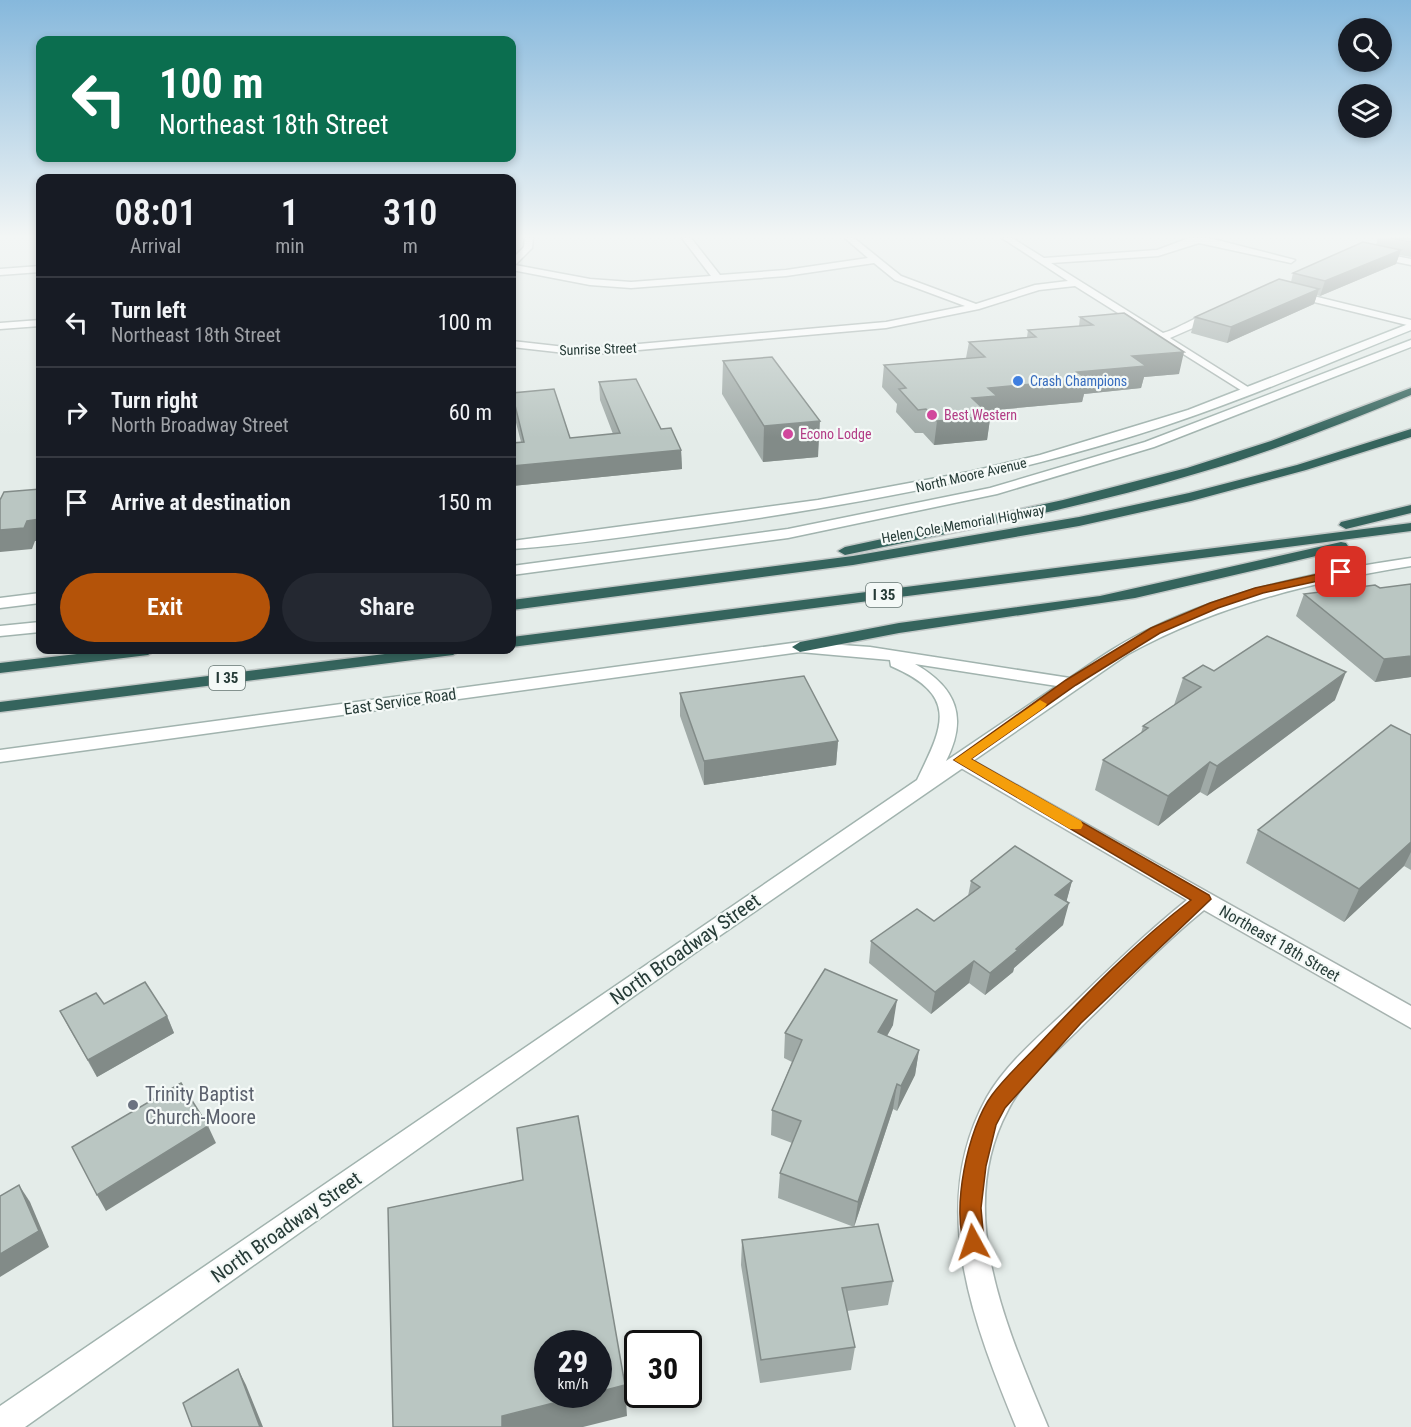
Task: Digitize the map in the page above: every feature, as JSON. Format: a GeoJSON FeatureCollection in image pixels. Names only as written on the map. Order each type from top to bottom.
{"type":"FeatureCollection","features":[{"type":"Feature","properties":{"kind":"highway"},"geometry":{"type":"LineString","coordinates":[[703,582],[1035,510],[1171,476],[1272,445],[1411,391]]}},
{"type":"Feature","properties":{"kind":"highway","name":"Helen Cole Memorial Highway"},"geometry":{"type":"LineString","coordinates":[[516,605],[703,582],[940,548],[1161,504],[1324,461],[1411,433]]}},
{"type":"Feature","properties":{"kind":"highway"},"geometry":{"type":"LineString","coordinates":[[1257,548],[1411,509]]}},
{"type":"Feature","properties":{"kind":"highway"},"geometry":{"type":"LineString","coordinates":[[800,647],[844,637],[1068,606],[1183,584],[1411,528]]}},
{"type":"Feature","properties":{"kind":"highway","name":"I 35"},"geometry":{"type":"LineString","coordinates":[[516,641],[1411,528]]}},
{"type":"Feature","properties":{"kind":"highway"},"geometry":{"type":"LineString","coordinates":[[0,668],[115,654]]}},
{"type":"Feature","properties":{"kind":"highway","name":"I 35"},"geometry":{"type":"LineString","coordinates":[[0,707],[421,654]]}},
{"type":"Feature","properties":{"kind":"street"},"geometry":{"type":"LineString","coordinates":[[969,305],[976,307]]}},
{"type":"Feature","properties":{"kind":"street","name":"Sunrise Street"},"geometry":{"type":"LineString","coordinates":[[516,345],[562,352],[621,349],[866,327],[983,305]]}},
{"type":"Feature","properties":{"kind":"street"},"geometry":{"type":"LineString","coordinates":[[1109,305],[1247,391]]}},
{"type":"Feature","properties":{"kind":"street"},"geometry":{"type":"LineString","coordinates":[[1332,305],[1411,325]]}},
{"type":"Feature","properties":{"kind":"street"},"geometry":{"type":"LineString","coordinates":[[1160,337],[1178,333],[1230,308]]}},
{"type":"Feature","properties":{"kind":"street"},"geometry":{"type":"LineString","coordinates":[[0,326],[36,323]]}},
{"type":"Feature","properties":{"kind":"street","name":"North Moore Avenue"},"geometry":{"type":"LineString","coordinates":[[516,545],[732,520],[944,482],[1118,437],[1247,391],[1411,325]]}},
{"type":"Feature","properties":{"kind":"street"},"geometry":{"type":"LineString","coordinates":[[516,570],[757,539],[972,496],[1132,450],[1411,343]]}},
{"type":"Feature","properties":{"kind":"street","name":"North Broadway Street"},"geometry":{"type":"LineString","coordinates":[[0,1425],[1071,683],[1155,630],[1214,605],[1298,581],[1411,562]]}},
{"type":"Feature","properties":{"kind":"street"},"geometry":{"type":"LineString","coordinates":[[0,603],[36,598]]}},
{"type":"Feature","properties":{"kind":"street"},"geometry":{"type":"LineString","coordinates":[[0,632],[36,628]]}},
{"type":"Feature","properties":{"kind":"street","name":"East Service Road"},"geometry":{"type":"LineString","coordinates":[[0,756],[800,647],[870,652]]}},
{"type":"Feature","properties":{"kind":"street"},"geometry":{"type":"LineString","coordinates":[[870,652],[1071,683]]}},
{"type":"Feature","properties":{"kind":"street"},"geometry":{"type":"LineString","coordinates":[[870,652],[916,670],[931,682],[944,702],[948,712],[948,734],[926,783]]}},
{"type":"Feature","properties":{"kind":"street","name":"Northeast 18th Street"},"geometry":{"type":"LineString","coordinates":[[961,760],[1411,1018]]}},
{"type":"Feature","properties":{"kind":"street"},"geometry":{"type":"LineString","coordinates":[[1032,1427],[985,1307],[975,1259],[970,1208],[975,1166],[987,1125],[998,1102],[1034,1060],[1166,929],[1203,899]]}},
{"type":"Feature","properties":{"kind":"building"},"geometry":{"type":"Polygon","coordinates":[[[1222,305],[1283,305],[1231,327],[1195,317],[1222,305]]]}},
{"type":"Feature","properties":{"kind":"building"},"geometry":{"type":"Polygon","coordinates":[[[1124,313],[1184,352],[1132,356],[1146,366],[1077,372],[1087,379],[988,388],[997,396],[972,398],[991,416],[937,421],[926,409],[918,410],[899,389],[906,388],[884,365],[985,357],[969,342],[1036,337],[1028,330],[1093,325],[1080,317],[1124,313]]]}},
{"type":"Feature","properties":{"kind":"building"},"geometry":{"type":"Polygon","coordinates":[[[772,357],[820,421],[764,426],[723,361],[772,357]]]}},
{"type":"Feature","properties":{"kind":"building"},"geometry":{"type":"Polygon","coordinates":[[[636,379],[661,429],[671,428],[681,450],[516,466],[516,443],[524,442],[516,409],[516,393],[554,389],[570,438],[620,433],[599,382],[636,379]]]}},
{"type":"Feature","properties":{"kind":"building"},"geometry":{"type":"Polygon","coordinates":[[[36,489],[36,520],[27,521],[24,528],[0,530],[0,500],[4,492],[36,489]]]}},
{"type":"Feature","properties":{"kind":"building"},"geometry":{"type":"Polygon","coordinates":[[[1411,584],[1411,656],[1384,659],[1304,594],[1375,585],[1380,588],[1411,584]]]}},
{"type":"Feature","properties":{"kind":"building"},"geometry":{"type":"Polygon","coordinates":[[[1267,636],[1346,672],[1217,766],[1210,762],[1168,796],[1103,760],[1148,728],[1143,726],[1201,687],[1183,678],[1203,665],[1214,671],[1267,636]]]}},
{"type":"Feature","properties":{"kind":"building"},"geometry":{"type":"Polygon","coordinates":[[[804,676],[838,741],[704,761],[680,693],[804,676]]]}},
{"type":"Feature","properties":{"kind":"building"},"geometry":{"type":"Polygon","coordinates":[[[1391,725],[1411,735],[1411,842],[1359,889],[1258,830],[1391,725]]]}},
{"type":"Feature","properties":{"kind":"building"},"geometry":{"type":"Polygon","coordinates":[[[1015,846],[1072,881],[1055,895],[1069,903],[990,973],[974,961],[935,992],[871,941],[917,909],[934,921],[980,887],[971,881],[1015,846]]]}},
{"type":"Feature","properties":{"kind":"building"},"geometry":{"type":"Polygon","coordinates":[[[825,969],[897,1000],[878,1032],[919,1050],[901,1086],[897,1084],[858,1202],[780,1173],[801,1121],[772,1110],[802,1040],[785,1033],[825,969]]]}},
{"type":"Feature","properties":{"kind":"building"},"geometry":{"type":"Polygon","coordinates":[[[145,982],[167,1016],[88,1060],[60,1011],[96,993],[104,1004],[145,982]]]}},
{"type":"Feature","properties":{"kind":"building"},"geometry":{"type":"Polygon","coordinates":[[[181,1083],[208,1126],[97,1195],[72,1147],[181,1083]]]}},
{"type":"Feature","properties":{"kind":"building"},"geometry":{"type":"Polygon","coordinates":[[[578,1116],[624,1385],[612,1388],[612,1330],[534,1330],[534,1408],[502,1416],[502,1427],[393,1427],[388,1208],[523,1180],[517,1128],[578,1116]]]}},
{"type":"Feature","properties":{"kind":"building"},"geometry":{"type":"Polygon","coordinates":[[[19,1185],[39,1231],[0,1254],[0,1196],[19,1185]]]}},
{"type":"Feature","properties":{"kind":"building"},"geometry":{"type":"Polygon","coordinates":[[[878,1224],[893,1281],[842,1288],[855,1347],[761,1360],[742,1240],[878,1224]]]}},
{"type":"Feature","properties":{"kind":"building"},"geometry":{"type":"Polygon","coordinates":[[[238,1369],[260,1427],[192,1427],[183,1403],[238,1369]]]}},
{"type":"Feature","properties":{"kind":"slow traffic"},"geometry":{"type":"LineString","coordinates":[[1040,704],[961,760],[1075,825]]}},
{"type":"Feature","properties":{"kind":"place","name":"Crash Champions"},"geometry":{"type":"Point","coordinates":[1018,381]}},
{"type":"Feature","properties":{"kind":"place","name":"Best Western"},"geometry":{"type":"Point","coordinates":[932,415]}},
{"type":"Feature","properties":{"kind":"place","name":"Econo Lodge"},"geometry":{"type":"Point","coordinates":[788,434]}},
{"type":"Feature","properties":{"kind":"place","name":"Trinity Baptist Church-Moore"},"geometry":{"type":"Point","coordinates":[133,1105]}},
{"type":"Feature","properties":{"kind":"route"},"geometry":{"type":"LineString","coordinates":[[973,1242],[970,1208],[975,1166],[987,1125],[998,1102],[1034,1060],[1075,1018],[1175,921],[1203,899],[961,760],[1071,683],[1155,630],[1214,605],[1260,590],[1341,572]]}}]}
